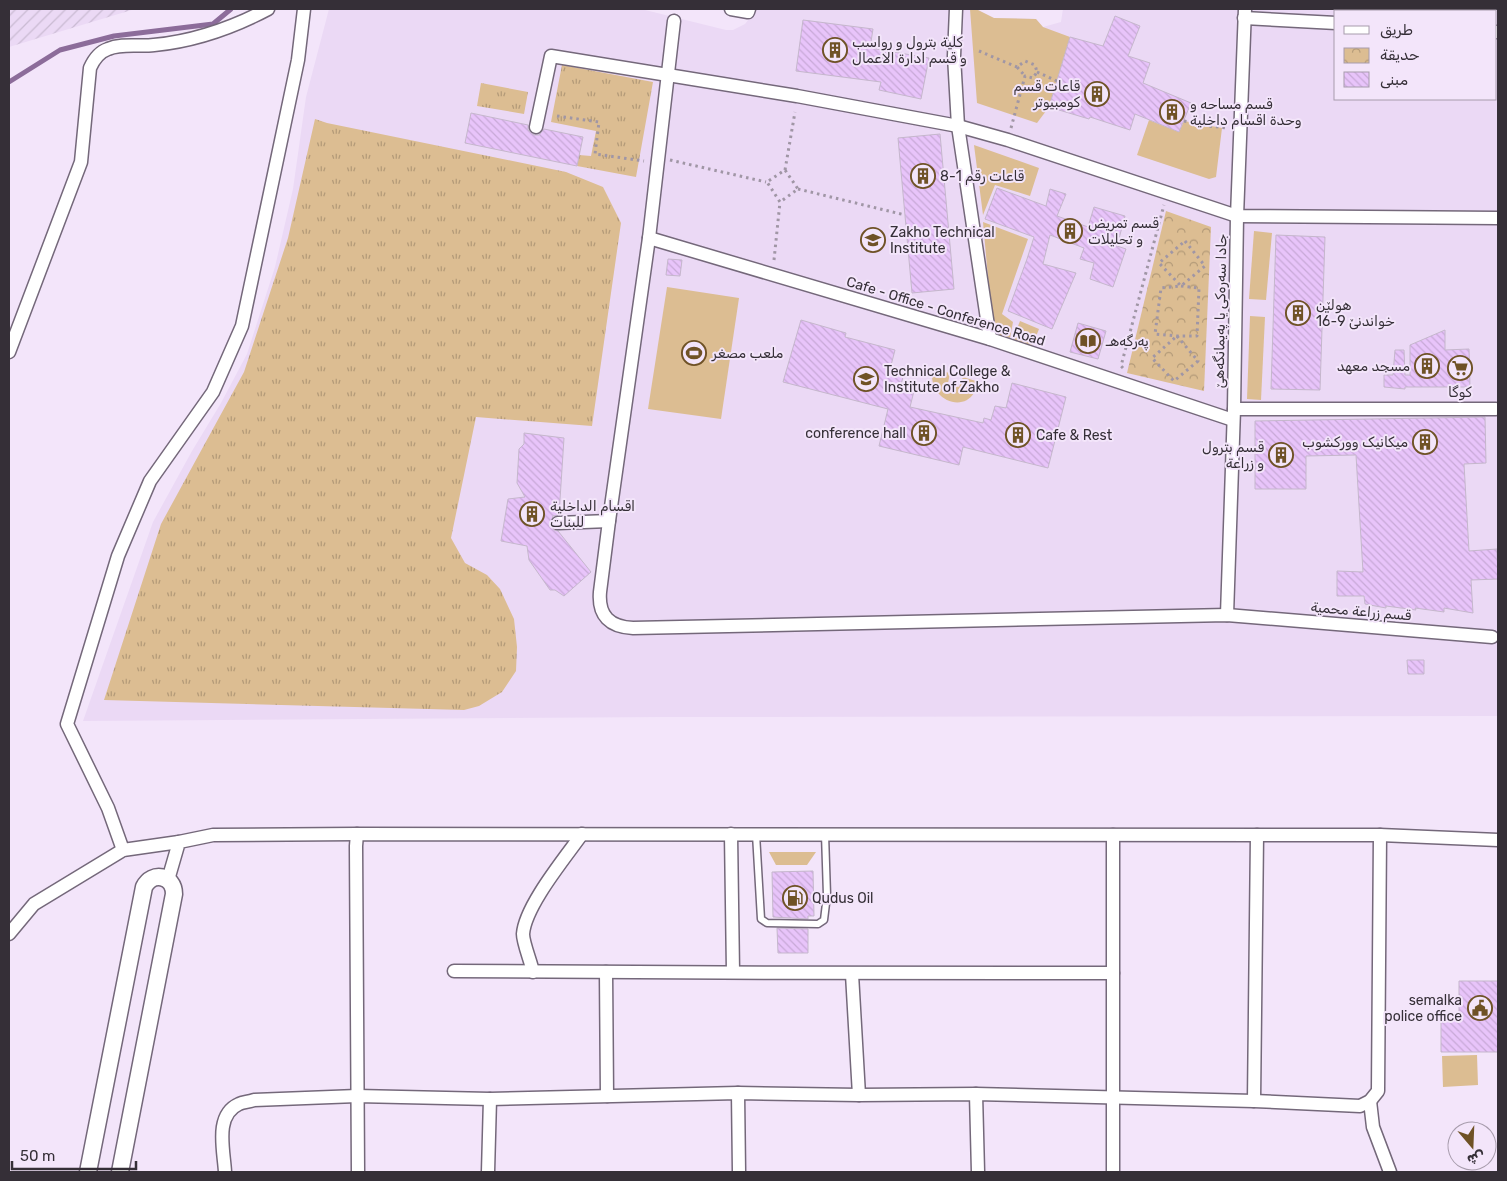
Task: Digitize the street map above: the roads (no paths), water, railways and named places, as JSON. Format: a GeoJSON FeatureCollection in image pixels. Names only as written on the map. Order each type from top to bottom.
{"type":"FeatureCollection","features":[{"type":"Feature","properties":{"kind":"street"},"geometry":{"type":"LineString","coordinates":[[9,352],[81,162],[90,68],[94,60],[100,54],[115,47],[184,41],[214,33],[243,22],[268,9]]}},
{"type":"Feature","properties":{"kind":"street"},"geometry":{"type":"LineString","coordinates":[[123,850],[108,808],[67,724],[118,556],[150,481],[212,392],[242,326],[298,60],[304,9]]}},
{"type":"Feature","properties":{"kind":"street"},"geometry":{"type":"LineString","coordinates":[[731,9],[748,12],[749,9]]}},
{"type":"Feature","properties":{"kind":"street"},"geometry":{"type":"LineString","coordinates":[[956,9],[954,56],[958,126],[990,339]]}},
{"type":"Feature","properties":{"kind":"street"},"geometry":{"type":"LineString","coordinates":[[1244,14],[1334,23]]}},
{"type":"Feature","properties":{"kind":"street","name":"جادا سه‌ره‌كى يا په‌يمانگه‌هێ"},"geometry":{"type":"LineString","coordinates":[[1227,615],[1244,14]]}},
{"type":"Feature","properties":{"kind":"street","name":"قسم زراعة محمية"},"geometry":{"type":"LineString","coordinates":[[674,21],[648,238],[599,601],[606,619],[623,627],[1227,615],[1492,637]]}},
{"type":"Feature","properties":{"kind":"street"},"geometry":{"type":"LineString","coordinates":[[536,127],[551,56],[797,96],[958,126],[1008,140],[1237,216],[1498,218]]}},
{"type":"Feature","properties":{"kind":"street","name":"Cafe - Office - Conference Road"},"geometry":{"type":"LineString","coordinates":[[648,238],[990,339],[1138,388],[1234,415],[1496,409]]}},
{"type":"Feature","properties":{"kind":"street"},"geometry":{"type":"LineString","coordinates":[[558,523],[609,521]]}},
{"type":"Feature","properties":{"kind":"street"},"geometry":{"type":"LineString","coordinates":[[357,834],[358,1172]]}},
{"type":"Feature","properties":{"kind":"street"},"geometry":{"type":"LineString","coordinates":[[533,972],[523,935],[528,914],[582,834]]}},
{"type":"Feature","properties":{"kind":"street"},"geometry":{"type":"LineString","coordinates":[[731,834],[733,972]]}},
{"type":"Feature","properties":{"kind":"street"},"geometry":{"type":"LineString","coordinates":[[9,934],[34,904],[123,850],[213,835],[1380,835],[1498,840]]}},
{"type":"Feature","properties":{"kind":"street"},"geometry":{"type":"LineString","coordinates":[[1113,1172],[1114,835]]}},
{"type":"Feature","properties":{"kind":"street"},"geometry":{"type":"LineString","coordinates":[[1254,1101],[1257,835]]}},
{"type":"Feature","properties":{"kind":"street"},"geometry":{"type":"LineString","coordinates":[[225,1172],[222,1128],[227,1113],[238,1105],[254,1100],[357,1096],[490,1099],[738,1093],[976,1094],[1254,1101],[1360,1106],[1370,1101],[1378,1091],[1380,835]]}},
{"type":"Feature","properties":{"kind":"street"},"geometry":{"type":"LineString","coordinates":[[168,880],[179,842]]}},
{"type":"Feature","properties":{"kind":"street"},"geometry":{"type":"LineString","coordinates":[[88,1172],[144,887],[154,877],[164,877],[174,888],[174,894],[120,1172]]}},
{"type":"Feature","properties":{"kind":"street"},"geometry":{"type":"LineString","coordinates":[[454,971],[852,974],[1113,973]]}},
{"type":"Feature","properties":{"kind":"street"},"geometry":{"type":"LineString","coordinates":[[606,972],[606,1096]]}},
{"type":"Feature","properties":{"kind":"street"},"geometry":{"type":"LineString","coordinates":[[852,974],[859,1095]]}},
{"type":"Feature","properties":{"kind":"street"},"geometry":{"type":"LineString","coordinates":[[738,1093],[739,1172]]}},
{"type":"Feature","properties":{"kind":"street"},"geometry":{"type":"LineString","coordinates":[[976,1094],[978,1172]]}},
{"type":"Feature","properties":{"kind":"street"},"geometry":{"type":"LineString","coordinates":[[488,1172],[490,1099]]}},
{"type":"Feature","properties":{"kind":"street"},"geometry":{"type":"LineString","coordinates":[[1370,1101],[1373,1127],[1390,1172]]}},
{"type":"Feature","properties":{"kind":"lane"},"geometry":{"type":"LineString","coordinates":[[756,834],[761,919],[766,922],[818,924],[824,920],[827,895],[825,834]]}},
{"type":"Feature","properties":{"kind":"waterway"},"geometry":{"type":"LineString","coordinates":[[9,82],[60,50],[114,36],[213,24],[231,9]]}},
{"type":"Feature","properties":{"kind":"place","name":"كلية بترول و رواسب و قسم ادارة الاعمال"},"geometry":{"type":"Point","coordinates":[835,50]}},
{"type":"Feature","properties":{"kind":"place","name":"قاعات قسم کومبیوتر"},"geometry":{"type":"Point","coordinates":[1097,94]}},
{"type":"Feature","properties":{"kind":"place","name":"قسم مساحه‌ و وحدة اقسام داخلية"},"geometry":{"type":"Point","coordinates":[1172,112]}},
{"type":"Feature","properties":{"kind":"place","name":"قاعات رقم 1-8"},"geometry":{"type":"Point","coordinates":[923,176]}},
{"type":"Feature","properties":{"kind":"place","name":"قسم تمریض و تحلیلات"},"geometry":{"type":"Point","coordinates":[1070,231]}},
{"type":"Feature","properties":{"kind":"place","name":"Zakho Technical Institute"},"geometry":{"type":"Point","coordinates":[873,240]}},
{"type":"Feature","properties":{"kind":"place","name":"هولێن خواندنێ 9-16"},"geometry":{"type":"Point","coordinates":[1298,313]}},
{"type":"Feature","properties":{"kind":"place","name":"په‌رگه‌هـ"},"geometry":{"type":"Point","coordinates":[1088,341]}},
{"type":"Feature","properties":{"kind":"place","name":"ملعب مصغر"},"geometry":{"type":"Point","coordinates":[694,353]}},
{"type":"Feature","properties":{"kind":"place","name":"مسجد معهد"},"geometry":{"type":"Point","coordinates":[1427,366]}},
{"type":"Feature","properties":{"kind":"place","name":"كوگا"},"geometry":{"type":"Point","coordinates":[1460,368]}},
{"type":"Feature","properties":{"kind":"place","name":"Technical College & Institute of Zakho"},"geometry":{"type":"Point","coordinates":[866,379]}},
{"type":"Feature","properties":{"kind":"place","name":"conference hall"},"geometry":{"type":"Point","coordinates":[924,433]}},
{"type":"Feature","properties":{"kind":"place","name":"Cafe & Rest"},"geometry":{"type":"Point","coordinates":[1018,435]}},
{"type":"Feature","properties":{"kind":"place","name":"میکانیک وورکشوب"},"geometry":{"type":"Point","coordinates":[1425,442]}},
{"type":"Feature","properties":{"kind":"place","name":"قسم بترول و زراعة"},"geometry":{"type":"Point","coordinates":[1281,455]}},
{"type":"Feature","properties":{"kind":"place","name":"اقسام الداخلیة للبنات"},"geometry":{"type":"Point","coordinates":[532,514]}},
{"type":"Feature","properties":{"kind":"place","name":"Qudus Oil"},"geometry":{"type":"Point","coordinates":[795,898]}},
{"type":"Feature","properties":{"kind":"place","name":"semalka police office"},"geometry":{"type":"Point","coordinates":[1480,1008]}}]}
